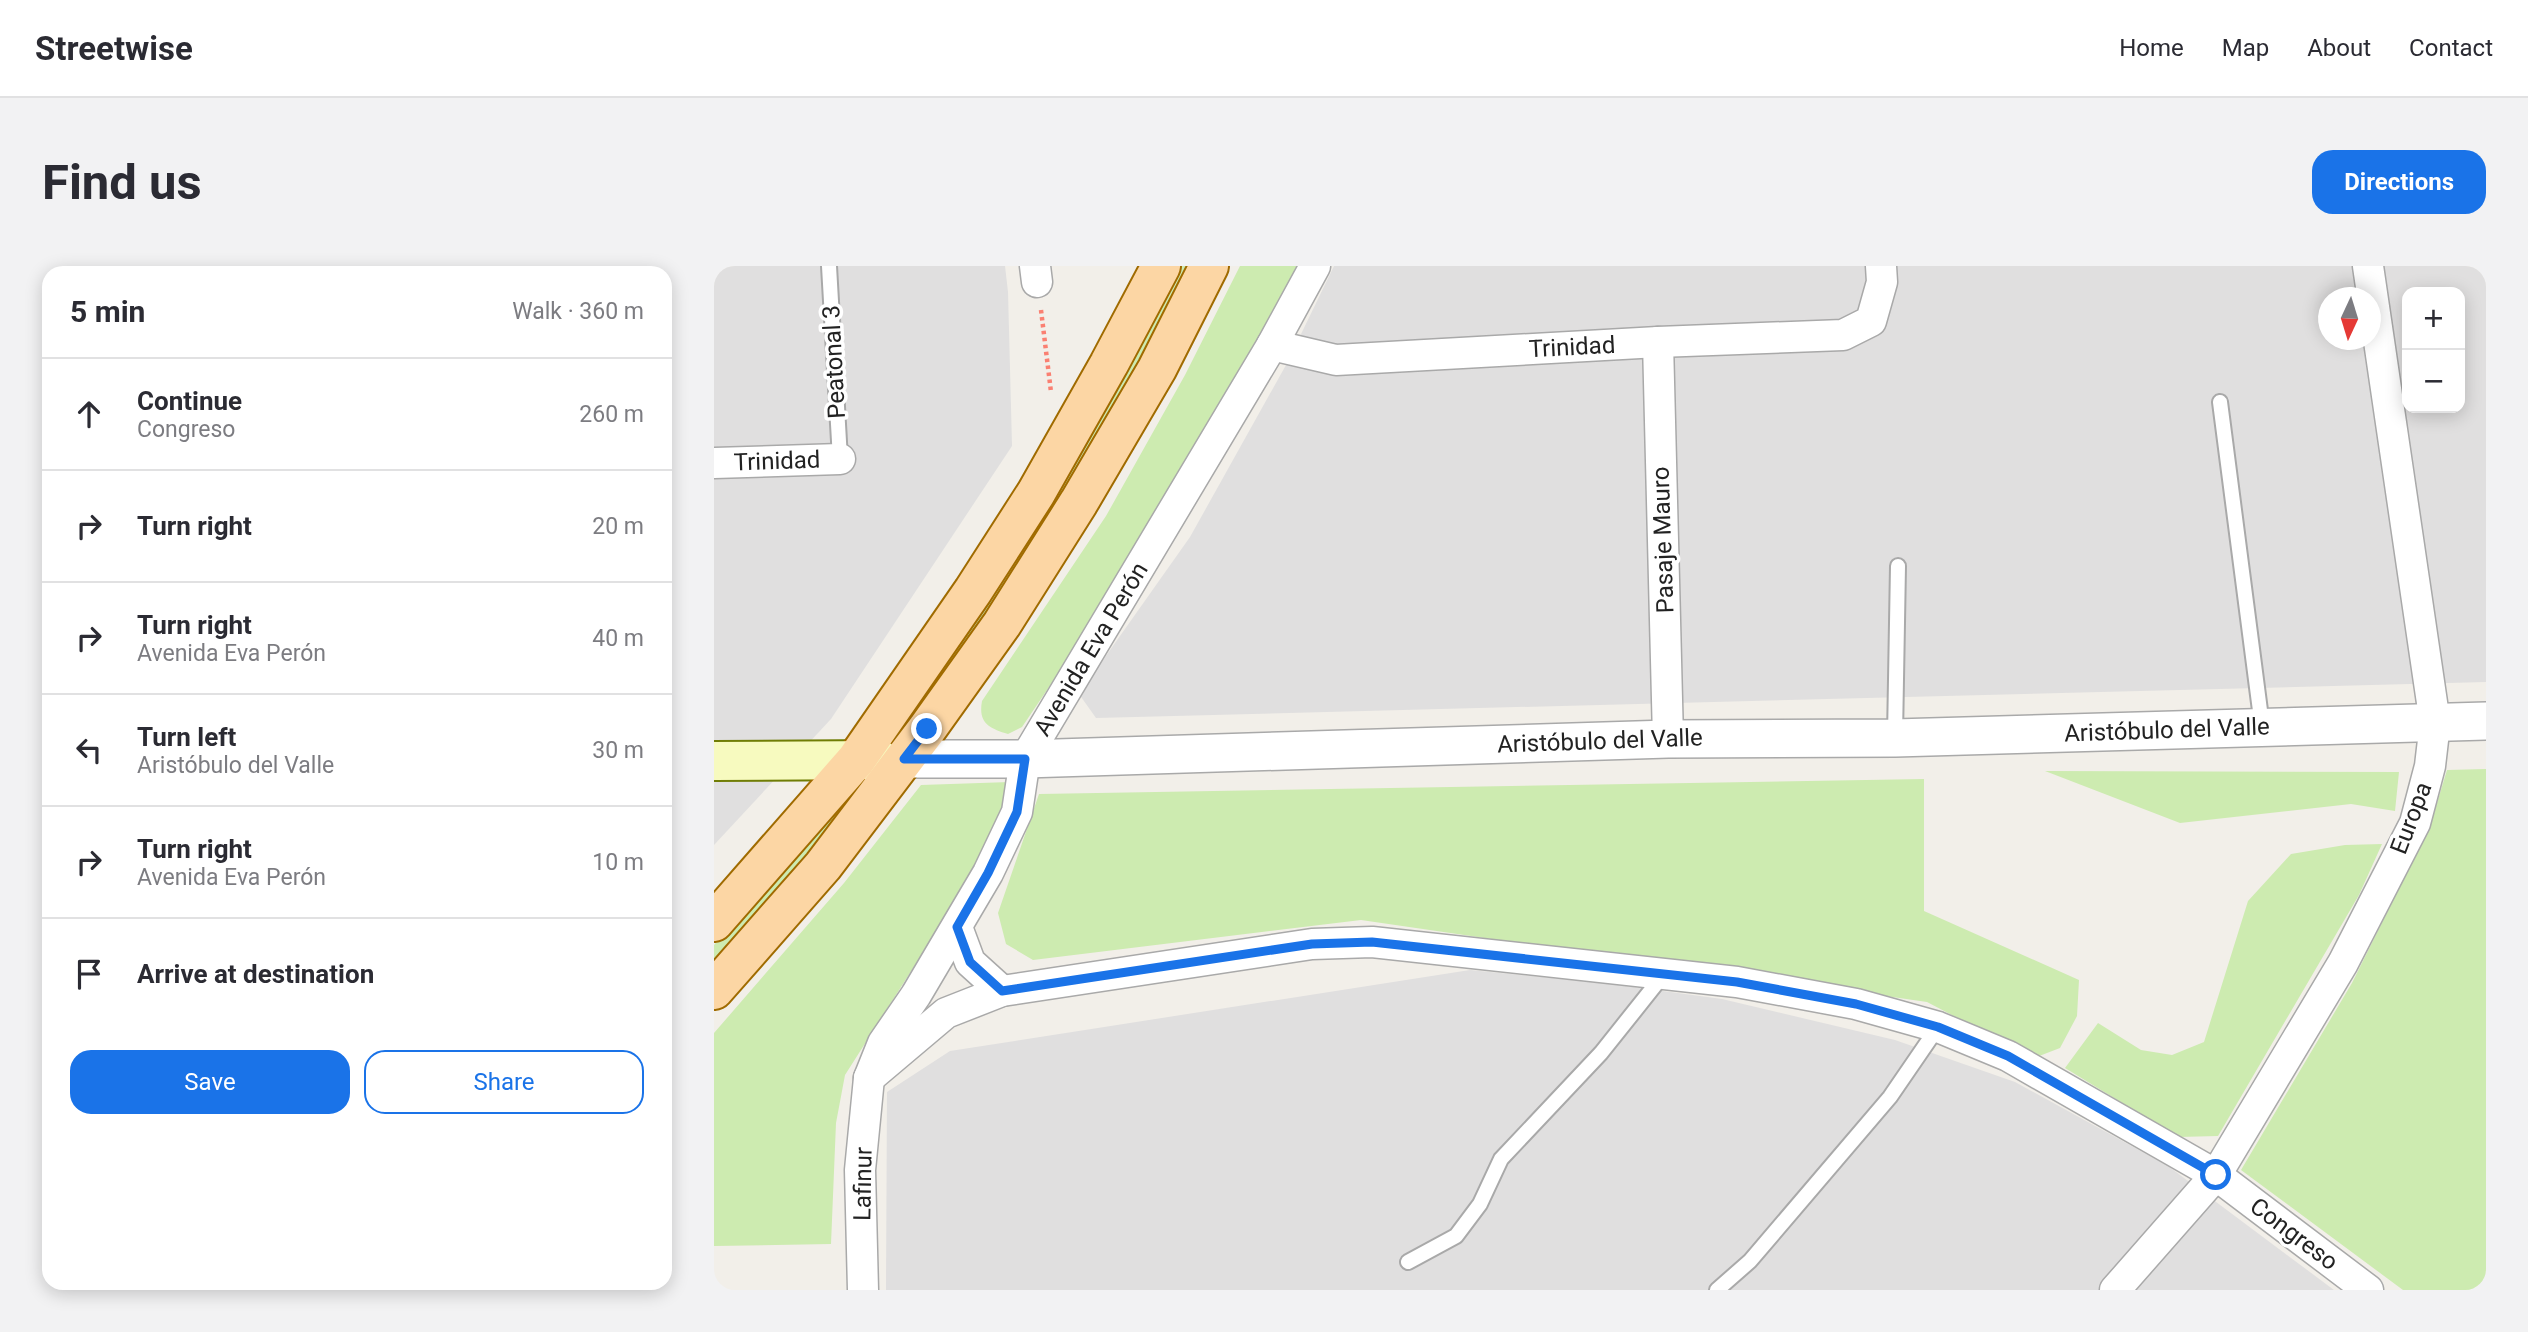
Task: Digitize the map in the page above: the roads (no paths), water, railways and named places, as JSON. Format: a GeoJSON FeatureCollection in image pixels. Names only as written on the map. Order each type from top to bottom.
{"type":"FeatureCollection","features":[{"type":"Feature","properties":{"kind":"main road"},"geometry":{"type":"LineString","coordinates":[[714,922],[856,760],[973,591],[1036,494],[1161,266]]}},
{"type":"Feature","properties":{"kind":"main road"},"geometry":{"type":"LineString","coordinates":[[714,990],[823,866],[1002,624],[1079,502],[1157,369],[1209,266]]}},
{"type":"Feature","properties":{"kind":"main road","name":"Aristóbulo del Valle"},"geometry":{"type":"LineString","coordinates":[[714,761],[904,759]]}},
{"type":"Feature","properties":{"kind":"street","name":"Avenida Eva Perón"},"geometry":{"type":"LineString","coordinates":[[869,1077],[883,1044],[916,995],[988,873],[1017,812],[1025,759],[1272,345],[1315,266]]}},
{"type":"Feature","properties":{"kind":"street","name":"Trinidad"},"geometry":{"type":"LineString","coordinates":[[1272,345],[1336,360],[1658,342],[1843,335],[1871,321],[1882,282],[1881,266]]}},
{"type":"Feature","properties":{"kind":"street","name":"Europa"},"geometry":{"type":"LineString","coordinates":[[2115,1290],[2216,1175],[2343,963],[2415,822],[2430,766],[2435,723],[2368,266]]}},
{"type":"Feature","properties":{"kind":"street","name":"Pasaje Mauro"},"geometry":{"type":"LineString","coordinates":[[1658,342],[1668,738]]}},
{"type":"Feature","properties":{"kind":"street","name":"Trinidad"},"geometry":{"type":"LineString","coordinates":[[714,463],[840,459]]}},
{"type":"Feature","properties":{"kind":"street","name":"Aristóbulo del Valle"},"geometry":{"type":"LineString","coordinates":[[904,759],[1025,759],[1668,738],[1895,738],[2486,722]]}},
{"type":"Feature","properties":{"kind":"street"},"geometry":{"type":"LineString","coordinates":[[957,927],[970,962],[1002,991]]}},
{"type":"Feature","properties":{"kind":"street","name":"Congreso"},"geometry":{"type":"LineString","coordinates":[[869,1077],[946,1013],[1002,991],[1312,944],[1372,942],[1737,982],[1856,1004],[1938,1027],[2008,1056],[2216,1175],[2368,1290]]}},
{"type":"Feature","properties":{"kind":"street","name":"Lafinur"},"geometry":{"type":"LineString","coordinates":[[863,1290],[860,1170],[869,1077]]}},
{"type":"Feature","properties":{"kind":"lane","name":"Peatonal 3"},"geometry":{"type":"LineString","coordinates":[[829,266],[840,459]]}},
{"type":"Feature","properties":{"kind":"lane"},"geometry":{"type":"LineString","coordinates":[[2220,402],[2262,728]]}},
{"type":"Feature","properties":{"kind":"lane"},"geometry":{"type":"LineString","coordinates":[[1895,738],[1898,566]]}},
{"type":"Feature","properties":{"kind":"lane"},"geometry":{"type":"LineString","coordinates":[[1408,1262],[1456,1236],[1480,1204],[1501,1159],[1601,1053],[1664,974]]}},
{"type":"Feature","properties":{"kind":"lane"},"geometry":{"type":"LineString","coordinates":[[1717,1290],[1750,1261],[1890,1097],[1938,1027]]}}]}
